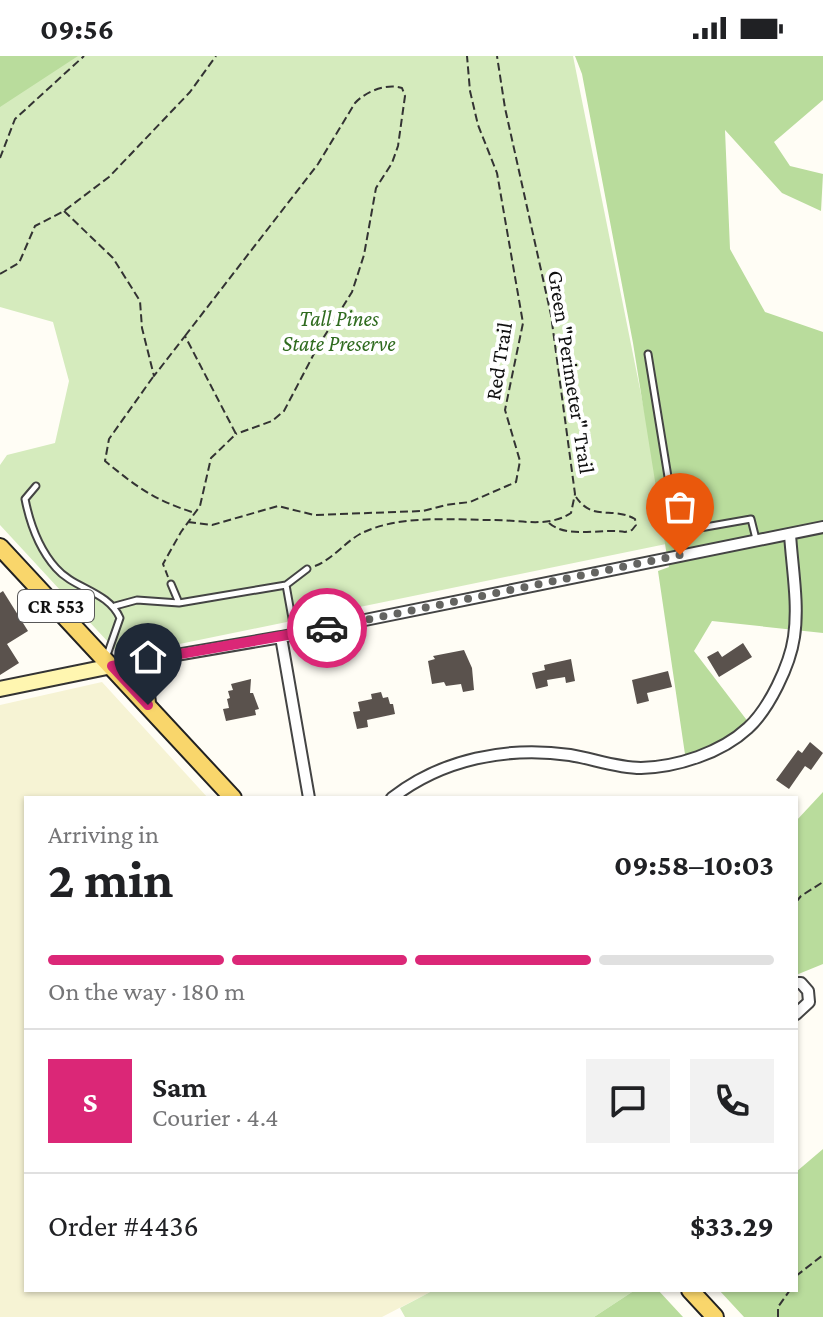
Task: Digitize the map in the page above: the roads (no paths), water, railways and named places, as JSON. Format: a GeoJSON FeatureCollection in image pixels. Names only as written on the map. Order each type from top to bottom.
{"type":"FeatureCollection","features":[{"type":"Feature","properties":{"kind":"main road","name":"CR 553"},"geometry":{"type":"LineString","coordinates":[[0,547],[231,796]]}},
{"type":"Feature","properties":{"kind":"main road"},"geometry":{"type":"LineString","coordinates":[[148,705],[144,678],[171,657]]}},
{"type":"Feature","properties":{"kind":"main road"},"geometry":{"type":"LineString","coordinates":[[692,1292],[715,1317]]}},
{"type":"Feature","properties":{"kind":"street"},"geometry":{"type":"LineString","coordinates":[[0,689],[109,662],[171,657],[295,635],[823,527]]}},
{"type":"Feature","properties":{"kind":"street"},"geometry":{"type":"LineString","coordinates":[[395,796],[424,777],[486,755],[539,752],[642,768],[672,765],[691,759],[733,739],[749,728],[774,691],[794,639],[796,612],[790,534]]}},
{"type":"Feature","properties":{"kind":"street"},"geometry":{"type":"LineString","coordinates":[[281,637],[309,796]]}},
{"type":"Feature","properties":{"kind":"street"},"geometry":{"type":"LineString","coordinates":[[798,983],[808,991],[809,1002],[798,1012]]}},
{"type":"Feature","properties":{"kind":"lane"},"geometry":{"type":"LineString","coordinates":[[648,354],[680,555]]}},
{"type":"Feature","properties":{"kind":"lane"},"geometry":{"type":"LineString","coordinates":[[36,486],[25,499],[30,526],[57,569],[115,606],[120,618],[109,662]]}},
{"type":"Feature","properties":{"kind":"lane"},"geometry":{"type":"LineString","coordinates":[[677,532],[751,519],[757,540]]}},
{"type":"Feature","properties":{"kind":"lane"},"geometry":{"type":"LineString","coordinates":[[115,606],[137,600],[179,603],[286,585],[307,569]]}},
{"type":"Feature","properties":{"kind":"lane"},"geometry":{"type":"LineString","coordinates":[[171,584],[179,603]]}},
{"type":"Feature","properties":{"kind":"lane"},"geometry":{"type":"LineString","coordinates":[[286,585],[295,635]]}},
{"type":"Feature","properties":{"kind":"park label","name":"Tall Pines State Preserve"},"geometry":{"type":"Point","coordinates":[339,330]}}]}
